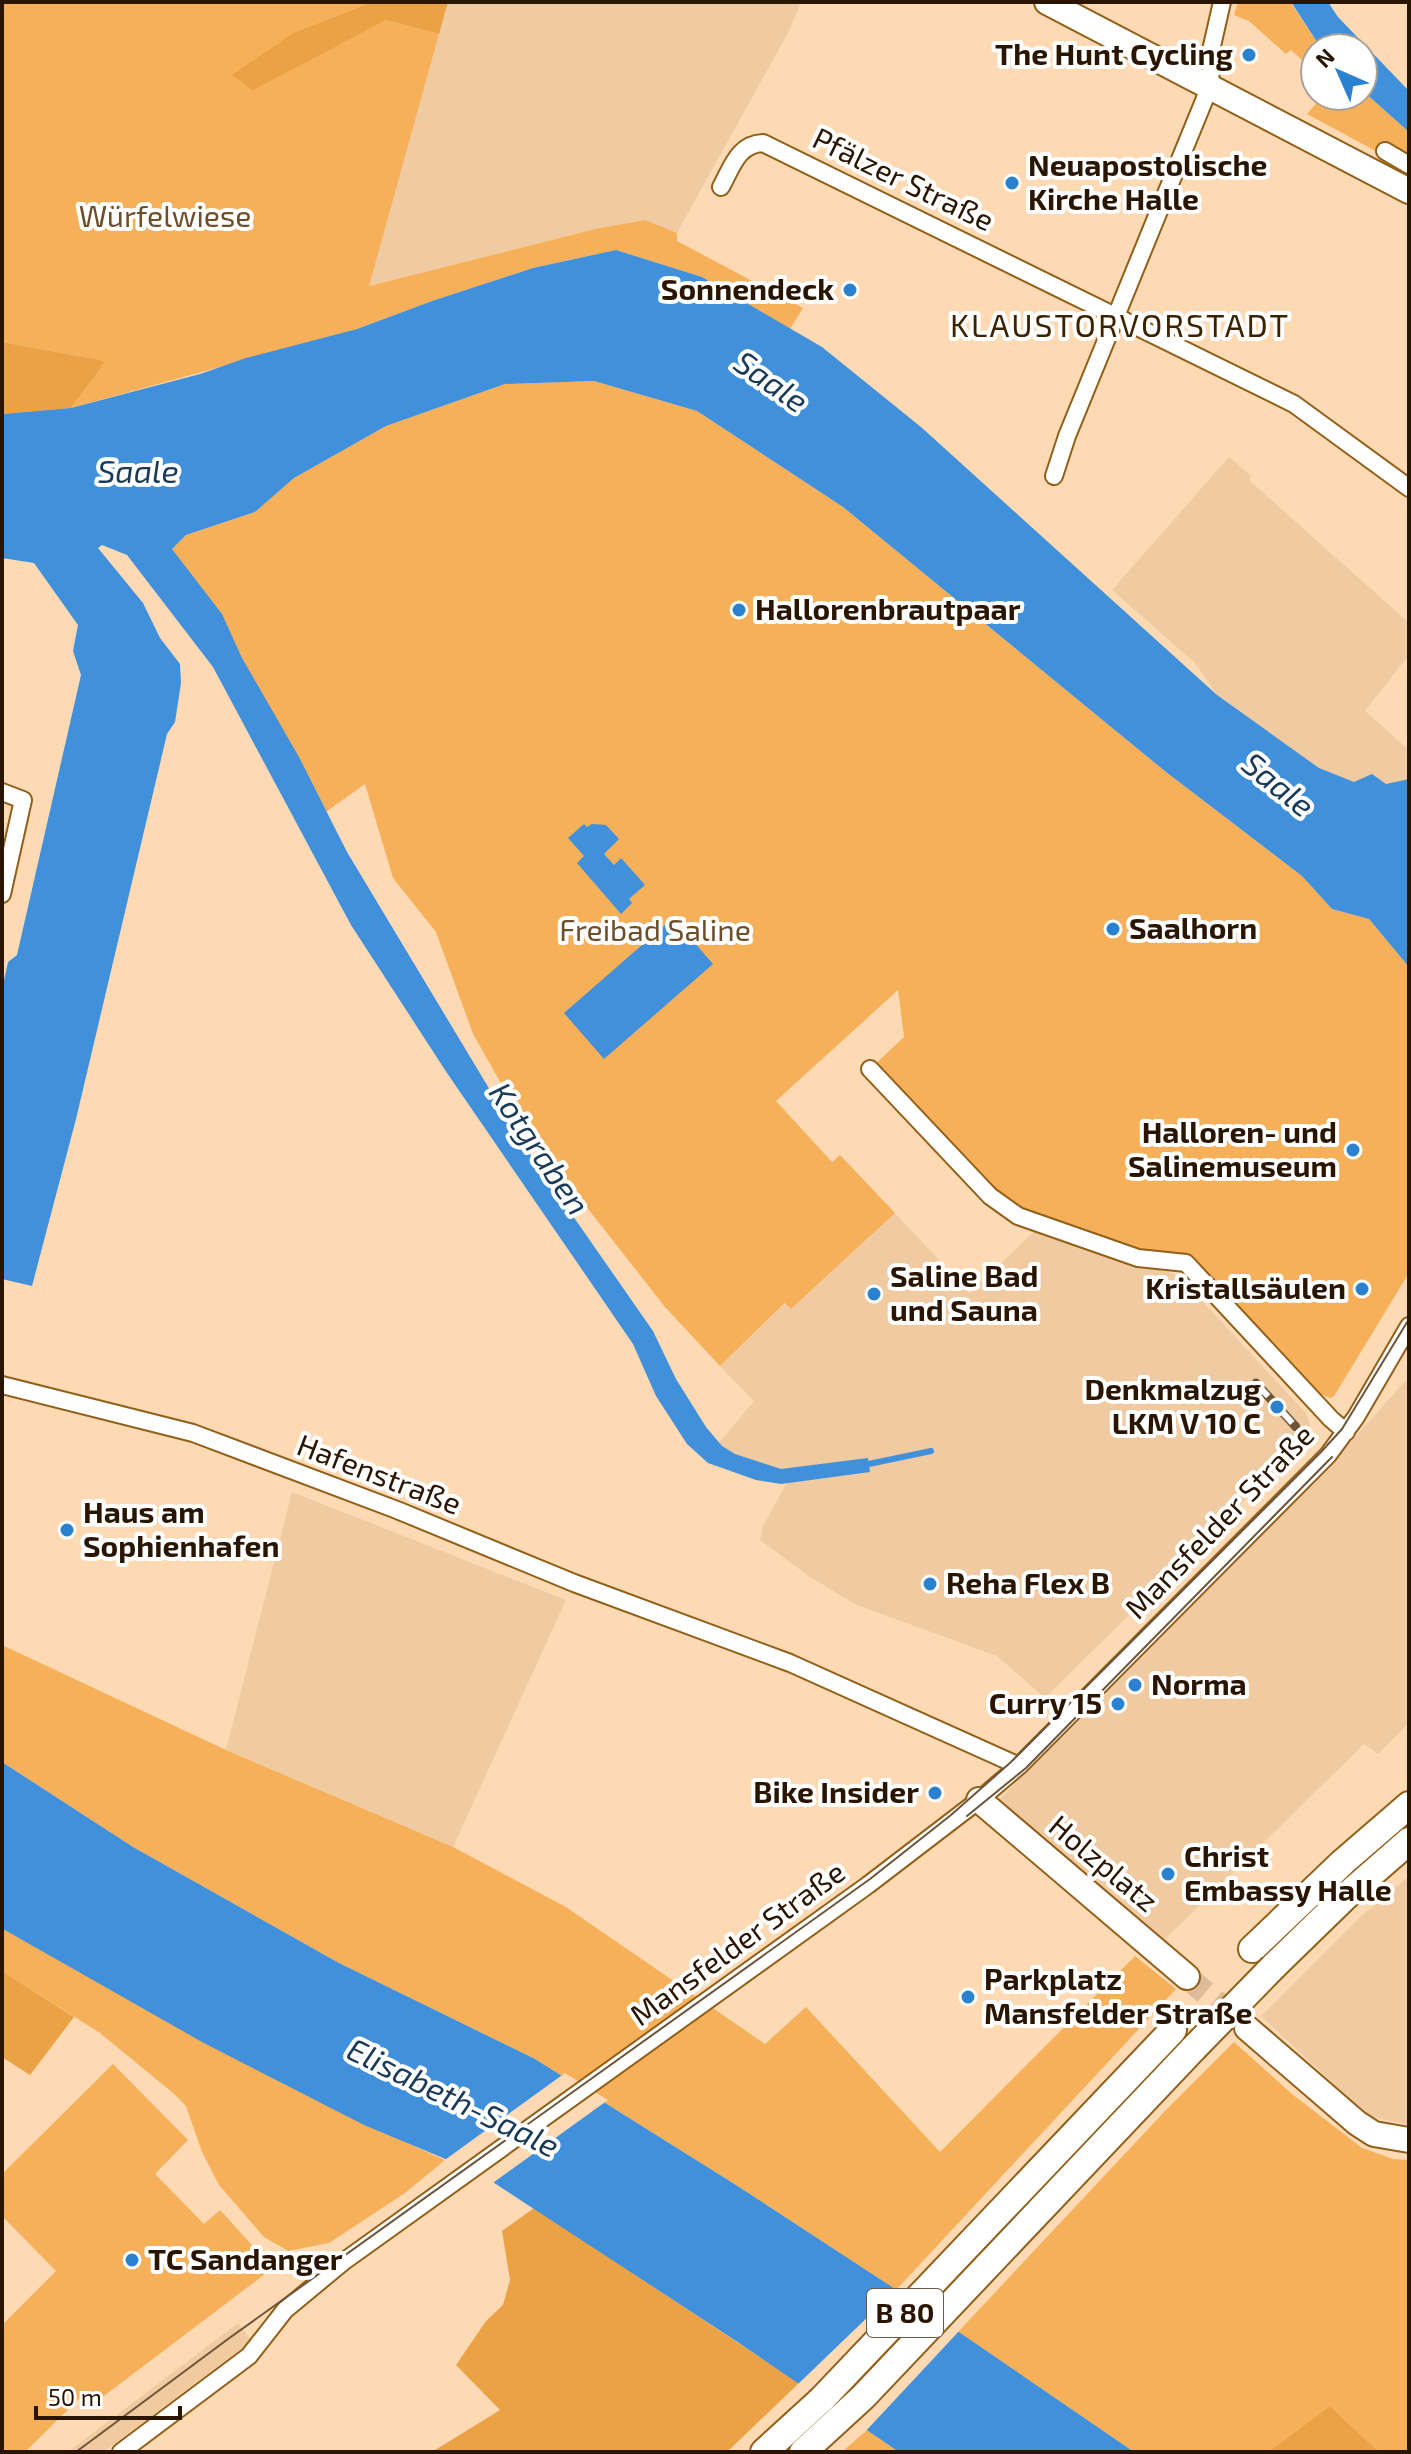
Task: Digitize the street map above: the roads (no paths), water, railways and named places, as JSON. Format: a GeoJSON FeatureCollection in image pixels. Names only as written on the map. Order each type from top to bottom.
{"type":"FeatureCollection","features":[{"type":"Feature","properties":{"kind":"main road"},"geometry":{"type":"LineString","coordinates":[[1385,1826],[1409,1795]]}},
{"type":"Feature","properties":{"kind":"main road"},"geometry":{"type":"LineString","coordinates":[[1252,1949],[1343,1862],[1409,1805]]}},
{"type":"Feature","properties":{"kind":"main road","name":"B 80"},"geometry":{"type":"LineString","coordinates":[[803,2452],[863,2397],[1273,1967],[1346,1896],[1409,1841]]}},
{"type":"Feature","properties":{"kind":"main road"},"geometry":{"type":"LineString","coordinates":[[1273,1967],[1343,1862]]}},
{"type":"Feature","properties":{"kind":"main road","name":"B 80"},"geometry":{"type":"LineString","coordinates":[[764,2452],[822,2399],[1173,2030]]}},
{"type":"Feature","properties":{"kind":"street"},"geometry":{"type":"LineString","coordinates":[[1047,2],[1409,191]]}},
{"type":"Feature","properties":{"kind":"street"},"geometry":{"type":"LineString","coordinates":[[1054,476],[1067,436],[1210,86],[1212,46],[1222,2]]}},
{"type":"Feature","properties":{"kind":"street","name":"Pfälzer Straße"},"geometry":{"type":"LineString","coordinates":[[721,187],[742,149],[751,143],[763,143],[1294,404],[1409,488]]}},
{"type":"Feature","properties":{"kind":"street"},"geometry":{"type":"LineString","coordinates":[[1385,151],[1409,165]]}},
{"type":"Feature","properties":{"kind":"street"},"geometry":{"type":"LineString","coordinates":[[2,792],[23,800],[2,894]]}},
{"type":"Feature","properties":{"kind":"street","name":"Mansfelder Straße"},"geometry":{"type":"LineString","coordinates":[[870,1069],[990,1196],[1018,1216],[1138,1258],[1186,1263],[1346,1432]]}},
{"type":"Feature","properties":{"kind":"street","name":"Mansfelder Straße"},"geometry":{"type":"LineString","coordinates":[[121,2452],[249,2356],[269,2328],[300,2296],[343,2262],[868,1885],[1019,1766],[1311,1473],[1346,1432],[1409,1326]]}},
{"type":"Feature","properties":{"kind":"street","name":"Hafenstraße"},"geometry":{"type":"LineString","coordinates":[[2,1385],[193,1433],[397,1510],[574,1583],[790,1663],[1019,1766]]}},
{"type":"Feature","properties":{"kind":"street","name":"Holzplatz"},"geometry":{"type":"LineString","coordinates":[[979,1800],[1187,1977]]}},
{"type":"Feature","properties":{"kind":"street"},"geometry":{"type":"LineString","coordinates":[[1247,2028],[1357,2123],[1374,2134],[1409,2140]]}},
{"type":"Feature","properties":{"kind":"water"},"geometry":{"type":"Polygon","coordinates":[[[1291,2],[1328,2],[1352,32],[1311,32],[1291,2]]]}},
{"type":"Feature","properties":{"kind":"water"},"geometry":{"type":"Polygon","coordinates":[[[1379,60],[1409,91],[1409,132],[1379,105],[1379,60]]]}},
{"type":"Feature","properties":{"kind":"water","name":"Saale"},"geometry":{"type":"Polygon","coordinates":[[[616,250],[702,277],[822,347],[921,427],[1217,695],[1319,768],[1354,782],[1372,774],[1386,784],[1409,779],[1409,967],[1369,919],[1332,909],[1302,876],[1166,772],[843,507],[697,411],[594,381],[505,384],[386,426],[294,478],[255,512],[186,535],[172,549],[222,614],[242,658],[299,757],[347,852],[520,1140],[653,1331],[676,1379],[706,1427],[722,1446],[735,1454],[781,1469],[868,1458],[870,1472],[781,1484],[756,1480],[708,1463],[687,1444],[656,1396],[633,1344],[447,1073],[351,925],[213,667],[127,555],[102,545],[98,548],[143,603],[160,638],[180,664],[181,683],[175,722],[167,734],[76,1119],[32,1286],[2,1279],[2,990],[8,962],[17,955],[81,675],[73,651],[78,625],[34,563],[2,558],[2,414],[71,408],[200,374],[246,358],[357,329],[533,268],[616,250]]]}},
{"type":"Feature","properties":{"kind":"water"},"geometry":{"type":"Polygon","coordinates":[[[584,824],[587,827],[592,824],[606,825],[619,839],[604,854],[614,865],[621,858],[645,885],[629,899],[632,903],[621,914],[577,863],[584,856],[568,838],[584,824]]]}},
{"type":"Feature","properties":{"kind":"water"},"geometry":{"type":"Polygon","coordinates":[[[673,918],[713,964],[604,1059],[564,1013],[673,918]]]}},
{"type":"Feature","properties":{"kind":"water","name":"Elisabeth-Saale"},"geometry":{"type":"Polygon","coordinates":[[[2,1762],[133,1847],[339,1963],[535,2059],[915,2302],[1134,2452],[899,2452],[479,2173],[364,2125],[202,2042],[3,1929],[2,1762]]]}},
{"type":"Feature","properties":{"kind":"waterway","name":"Kotgraben"},"geometry":{"type":"LineString","coordinates":[[864,1465],[931,1451]]}},
{"type":"Feature","properties":{"kind":"tunnel"},"geometry":{"type":"LineString","coordinates":[[1187,1977],[1242,2024]]}},
{"type":"Feature","properties":{"kind":"tram line"},"geometry":{"type":"LineString","coordinates":[[76,2452],[228,2339],[870,1879],[951,1815],[1011,1762],[1321,1452],[1342,1429],[1409,1319]]}},
{"type":"Feature","properties":{"kind":"tram line"},"geometry":{"type":"LineString","coordinates":[[967,1816],[1026,1768],[1332,1457]]}},
{"type":"Feature","properties":{"kind":"railway"},"geometry":{"type":"LineString","coordinates":[[1256,1383],[1296,1427]]}},
{"type":"Feature","properties":{"kind":"place","name":"The Hunt Cycling"},"geometry":{"type":"Point","coordinates":[1249,55]}},
{"type":"Feature","properties":{"kind":"place","name":"Neuapostolische Kirche Halle"},"geometry":{"type":"Point","coordinates":[1012,183]}},
{"type":"Feature","properties":{"kind":"place","name":"Sonnendeck"},"geometry":{"type":"Point","coordinates":[850,290]}},
{"type":"Feature","properties":{"kind":"place","name":"Hallorenbrautpaar"},"geometry":{"type":"Point","coordinates":[739,610]}},
{"type":"Feature","properties":{"kind":"place","name":"Saalhorn"},"geometry":{"type":"Point","coordinates":[1113,929]}},
{"type":"Feature","properties":{"kind":"place","name":"Halloren- und Salinemuseum"},"geometry":{"type":"Point","coordinates":[1353,1150]}},
{"type":"Feature","properties":{"kind":"place","name":"Kristallsäulen"},"geometry":{"type":"Point","coordinates":[1362,1289]}},
{"type":"Feature","properties":{"kind":"place","name":"Saline Bad und Sauna"},"geometry":{"type":"Point","coordinates":[874,1294]}},
{"type":"Feature","properties":{"kind":"place","name":"Denkmalzug LKM V 10 C"},"geometry":{"type":"Point","coordinates":[1277,1407]}},
{"type":"Feature","properties":{"kind":"place","name":"Haus am Sophienhafen"},"geometry":{"type":"Point","coordinates":[67,1530]}},
{"type":"Feature","properties":{"kind":"place","name":"Reha Flex B"},"geometry":{"type":"Point","coordinates":[930,1584]}},
{"type":"Feature","properties":{"kind":"place","name":"Norma"},"geometry":{"type":"Point","coordinates":[1135,1685]}},
{"type":"Feature","properties":{"kind":"place","name":"Curry 15"},"geometry":{"type":"Point","coordinates":[1118,1704]}},
{"type":"Feature","properties":{"kind":"place","name":"Bike Insider"},"geometry":{"type":"Point","coordinates":[935,1793]}},
{"type":"Feature","properties":{"kind":"place","name":"Christ Embassy Halle"},"geometry":{"type":"Point","coordinates":[1168,1874]}},
{"type":"Feature","properties":{"kind":"place","name":"Parkplatz Mansfelder Straße"},"geometry":{"type":"Point","coordinates":[968,1997]}},
{"type":"Feature","properties":{"kind":"place","name":"TC Sandanger"},"geometry":{"type":"Point","coordinates":[132,2260]}},
{"type":"Feature","properties":{"kind":"district","name":"KLAUSTORVORSTADT"},"geometry":{"type":"Point","coordinates":[1120,326]}},
{"type":"Feature","properties":{"kind":"park label","name":"Würfelwiese"},"geometry":{"type":"Point","coordinates":[165,217]}},
{"type":"Feature","properties":{"kind":"park label","name":"Freibad Saline"},"geometry":{"type":"Point","coordinates":[655,931]}}]}
